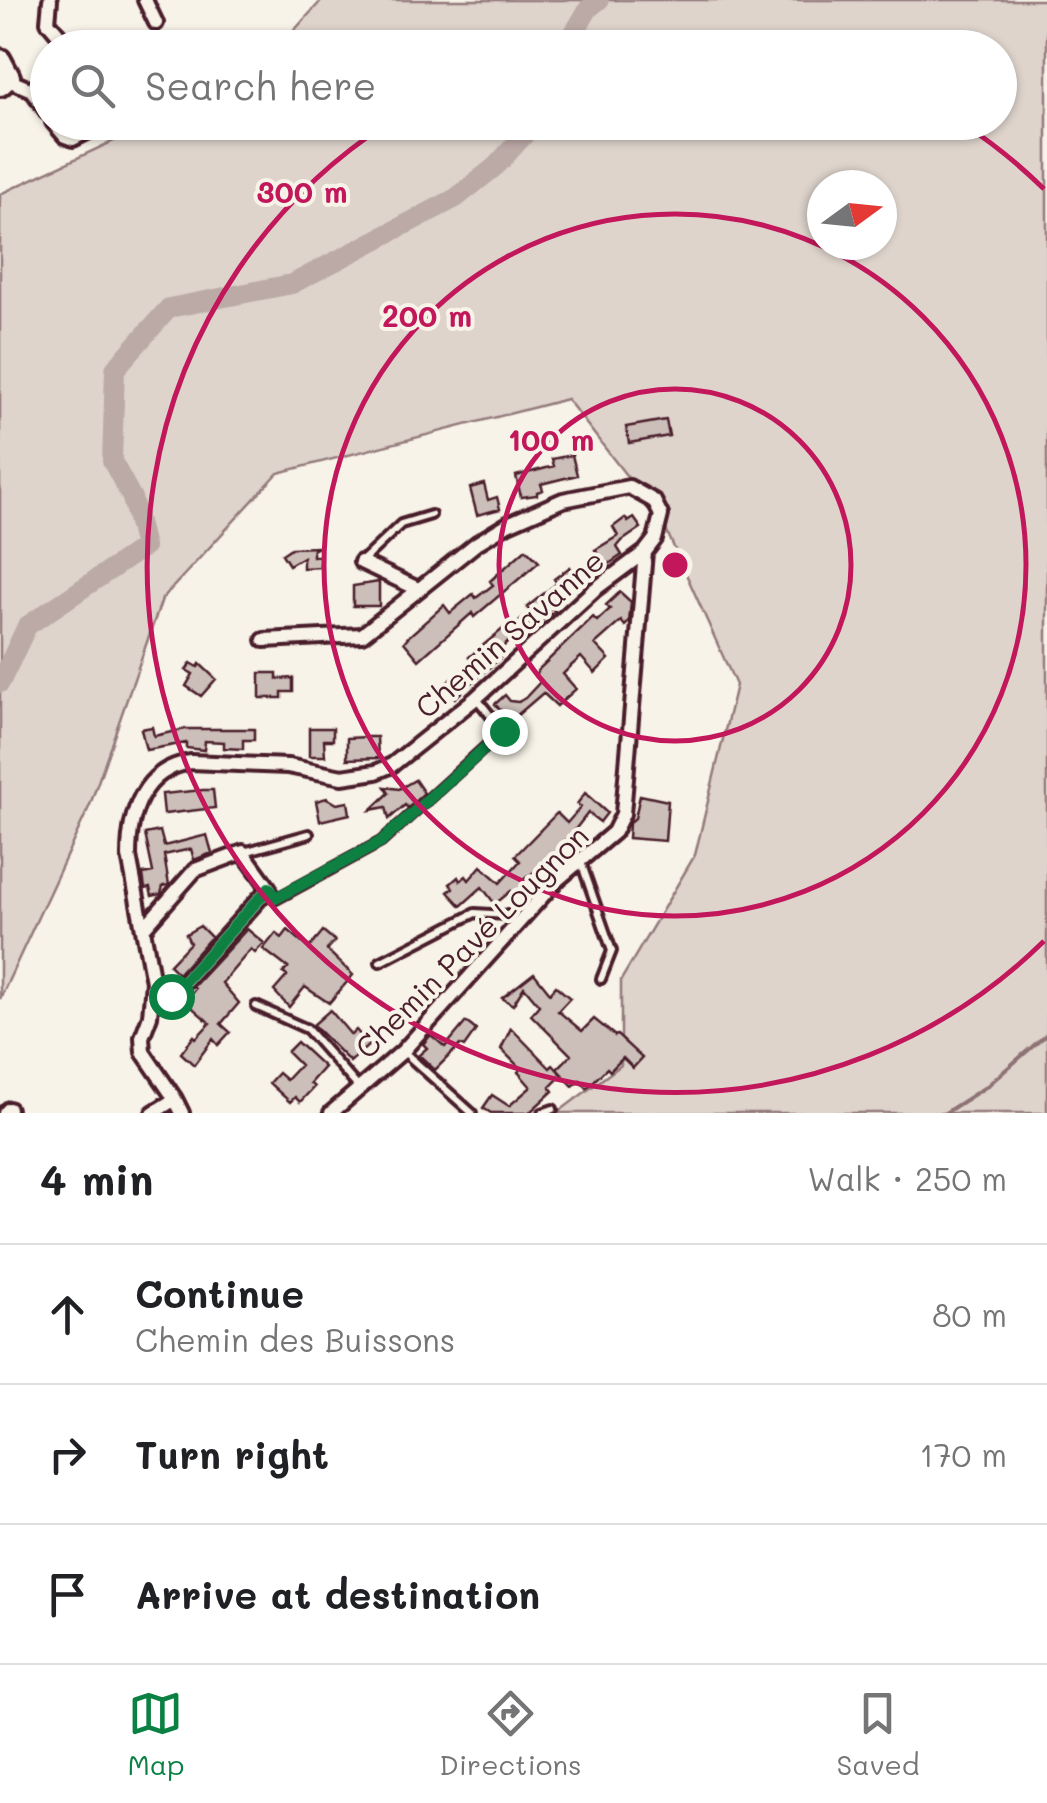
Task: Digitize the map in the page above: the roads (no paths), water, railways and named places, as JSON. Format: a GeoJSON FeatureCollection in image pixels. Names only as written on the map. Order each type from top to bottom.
{"type":"FeatureCollection","features":[{"type":"Feature","properties":{"kind":"street"},"geometry":{"type":"LineString","coordinates":[[50,0],[48,22],[55,30]]}},
{"type":"Feature","properties":{"kind":"street"},"geometry":{"type":"LineString","coordinates":[[145,0],[156,23]]}},
{"type":"Feature","properties":{"kind":"street"},"geometry":{"type":"LineString","coordinates":[[3,75],[30,89]]}},
{"type":"Feature","properties":{"kind":"street","name":"Chemin Savanne"},"geometry":{"type":"LineString","coordinates":[[176,1099],[143,1052],[152,982],[129,856],[129,835],[148,783],[165,770],[191,762],[288,766],[342,777],[376,772],[392,764],[476,698],[594,590],[645,552],[655,539],[661,515],[654,501],[630,487],[545,506],[477,543],[362,635],[264,640]]}},
{"type":"Feature","properties":{"kind":"street","name":"Chemin Pavé Lougnon"},"geometry":{"type":"LineString","coordinates":[[330,1113],[402,1051],[446,1007],[556,881],[614,832],[622,814],[645,552]]}},
{"type":"Feature","properties":{"kind":"street"},"geometry":{"type":"LineString","coordinates":[[362,562],[418,589]]}},
{"type":"Feature","properties":{"kind":"street"},"geometry":{"type":"LineString","coordinates":[[142,929],[194,870],[243,852],[269,888],[176,992],[152,1001]]}},
{"type":"Feature","properties":{"kind":"street"},"geometry":{"type":"LineString","coordinates":[[153,1113],[176,1099],[182,1113]]}},
{"type":"Feature","properties":{"kind":"lane"},"geometry":{"type":"LineString","coordinates":[[362,562],[401,524],[431,515]]}},
{"type":"Feature","properties":{"kind":"lane"},"geometry":{"type":"LineString","coordinates":[[269,888],[276,898],[381,842],[504,731],[476,698]]}},
{"type":"Feature","properties":{"kind":"lane"},"geometry":{"type":"LineString","coordinates":[[243,852],[310,834]]}},
{"type":"Feature","properties":{"kind":"lane"},"geometry":{"type":"LineString","coordinates":[[581,861],[612,951],[601,980]]}},
{"type":"Feature","properties":{"kind":"lane"},"geometry":{"type":"LineString","coordinates":[[380,962],[475,913],[507,915],[514,925]]}},
{"type":"Feature","properties":{"kind":"lane"},"geometry":{"type":"LineString","coordinates":[[256,1006],[307,1029],[359,1088]]}},
{"type":"Feature","properties":{"kind":"lane"},"geometry":{"type":"LineString","coordinates":[[402,1051],[472,1113]]}},
{"type":"Feature","properties":{"kind":"lane"},"geometry":{"type":"LineString","coordinates":[[542,1113],[552,1109]]}},
{"type":"Feature","properties":{"kind":"waterway"},"geometry":{"type":"LineString","coordinates":[[576,30],[589,8],[599,0]]}},
{"type":"Feature","properties":{"kind":"waterway"},"geometry":{"type":"LineString","coordinates":[[0,683],[27,626],[144,547],[132,498],[112,461],[115,369],[169,308],[292,284],[456,198],[496,166],[519,140]]}},
{"type":"Feature","properties":{"kind":"waterway"},"geometry":{"type":"LineString","coordinates":[[945,1113],[987,1086],[1047,1034]]}}]}
